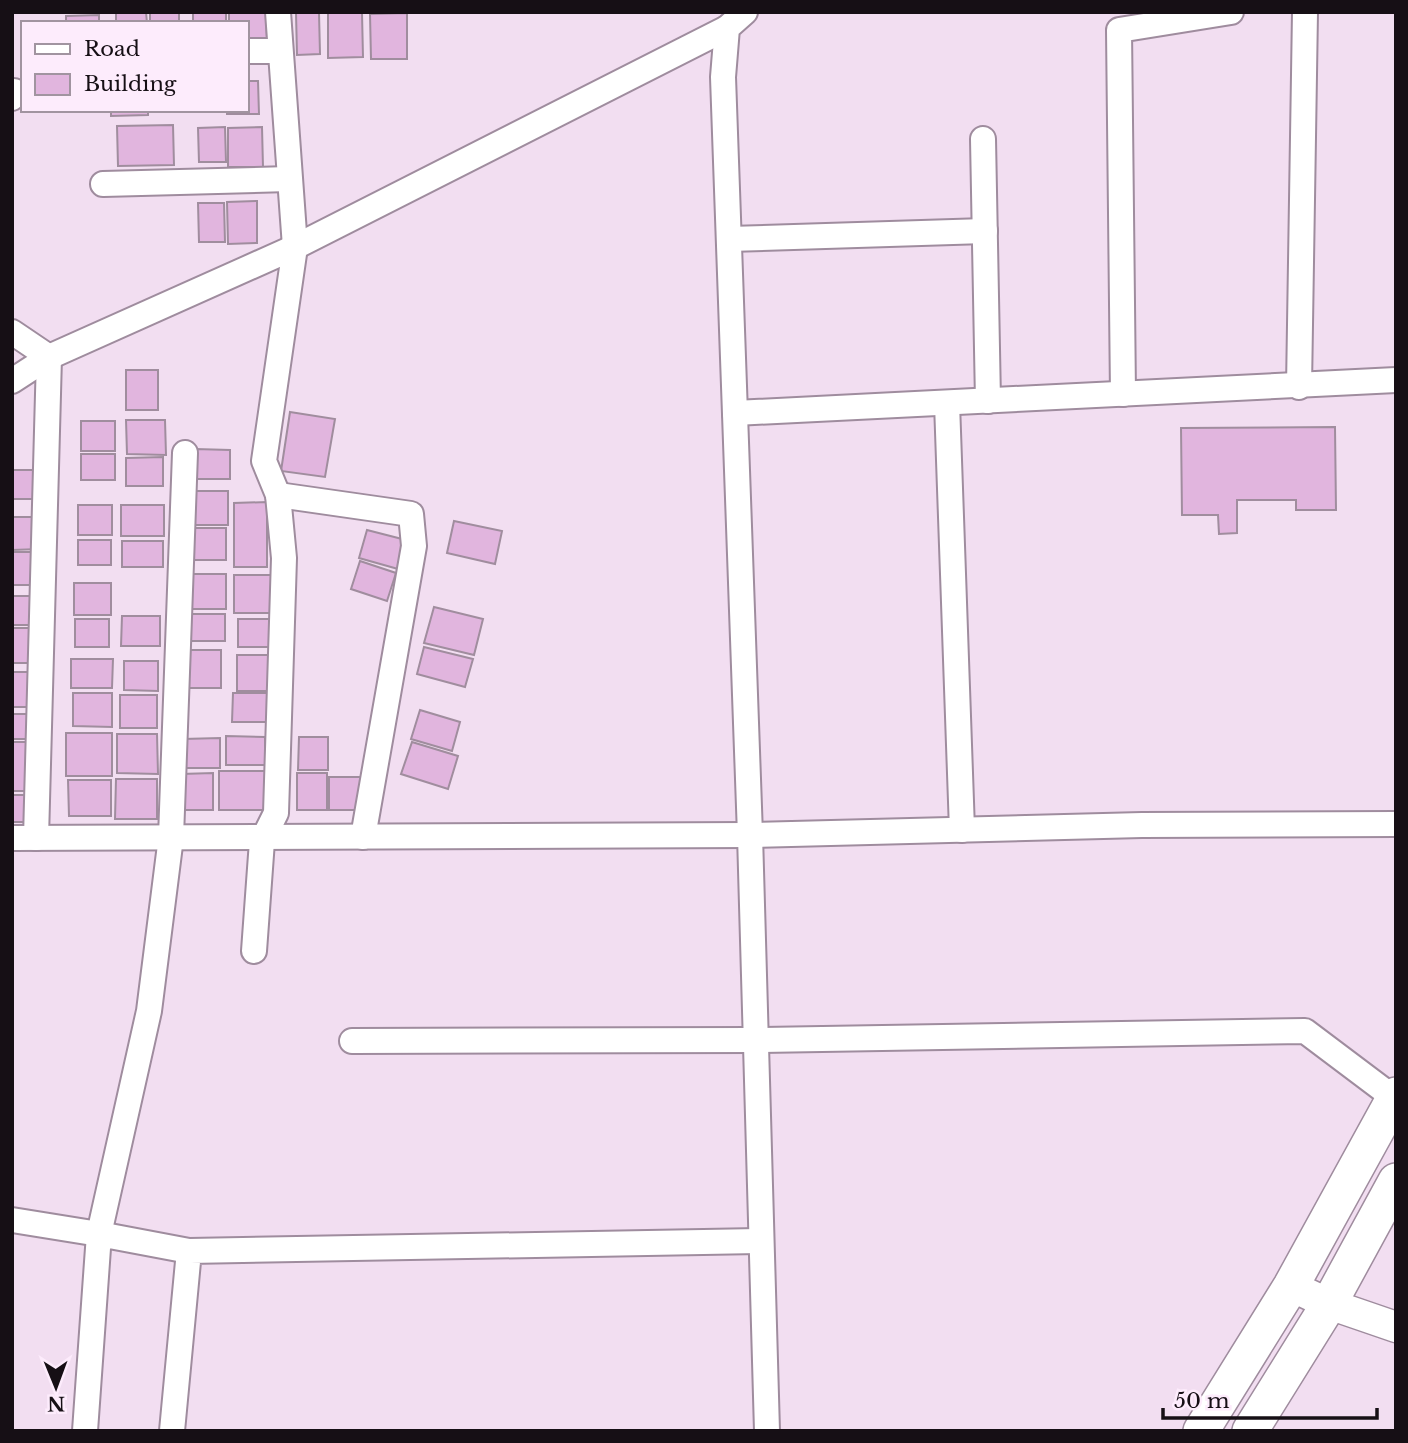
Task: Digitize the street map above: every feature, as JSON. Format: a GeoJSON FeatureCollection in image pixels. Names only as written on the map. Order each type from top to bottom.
{"type":"FeatureCollection","features":[{"type":"Feature","properties":{"kind":"main road"},"geometry":{"type":"LineString","coordinates":[[1202,1431],[1291,1286],[1395,1096]]}},
{"type":"Feature","properties":{"kind":"main road"},"geometry":{"type":"LineString","coordinates":[[1250,1431],[1329,1304],[1396,1181]]}},
{"type":"Feature","properties":{"kind":"street"},"geometry":{"type":"LineString","coordinates":[[254,951],[264,837],[276,813],[284,558],[278,495],[264,461],[295,247],[278,12]]}},
{"type":"Feature","properties":{"kind":"street"},"geometry":{"type":"LineString","coordinates":[[1123,394],[1119,30],[1231,12]]}},
{"type":"Feature","properties":{"kind":"street"},"geometry":{"type":"LineString","coordinates":[[1299,387],[1305,12]]}},
{"type":"Feature","properties":{"kind":"street"},"geometry":{"type":"LineString","coordinates":[[736,20],[723,77],[750,835],[767,1431]]}},
{"type":"Feature","properties":{"kind":"street"},"geometry":{"type":"LineString","coordinates":[[12,381],[49,357],[295,247],[736,20]]}},
{"type":"Feature","properties":{"kind":"street"},"geometry":{"type":"LineString","coordinates":[[248,51],[279,51]]}},
{"type":"Feature","properties":{"kind":"street"},"geometry":{"type":"LineString","coordinates":[[983,139],[988,401]]}},
{"type":"Feature","properties":{"kind":"street"},"geometry":{"type":"LineString","coordinates":[[103,184],[289,179]]}},
{"type":"Feature","properties":{"kind":"street"},"geometry":{"type":"LineString","coordinates":[[729,239],[985,231]]}},
{"type":"Feature","properties":{"kind":"street"},"geometry":{"type":"LineString","coordinates":[[12,332],[49,357]]}},
{"type":"Feature","properties":{"kind":"street"},"geometry":{"type":"LineString","coordinates":[[49,357],[24,838],[750,835],[1396,824]]}},
{"type":"Feature","properties":{"kind":"street"},"geometry":{"type":"LineString","coordinates":[[735,412],[1299,387],[1396,380]]}},
{"type":"Feature","properties":{"kind":"street"},"geometry":{"type":"LineString","coordinates":[[947,403],[962,830]]}},
{"type":"Feature","properties":{"kind":"street"},"geometry":{"type":"LineString","coordinates":[[85,1431],[99,1234],[149,1011],[171,837],[185,453]]}},
{"type":"Feature","properties":{"kind":"street"},"geometry":{"type":"LineString","coordinates":[[278,495],[411,514],[414,546],[363,837]]}},
{"type":"Feature","properties":{"kind":"street"},"geometry":{"type":"LineString","coordinates":[[352,1041],[755,1040],[1305,1031],[1395,1096]]}},
{"type":"Feature","properties":{"kind":"street"},"geometry":{"type":"LineString","coordinates":[[12,1220],[189,1251],[760,1241]]}},
{"type":"Feature","properties":{"kind":"street"},"geometry":{"type":"LineString","coordinates":[[172,1431],[189,1251]]}},
{"type":"Feature","properties":{"kind":"street"},"geometry":{"type":"LineString","coordinates":[[1291,1286],[1329,1304],[1396,1327]]}},
{"type":"Feature","properties":{"kind":"building"},"geometry":{"type":"Polygon","coordinates":[[[116,12],[146,12],[147,21],[116,21],[116,12]]]}},
{"type":"Feature","properties":{"kind":"building"},"geometry":{"type":"Polygon","coordinates":[[[150,12],[179,12],[179,21],[150,21],[150,12]]]}},
{"type":"Feature","properties":{"kind":"building"},"geometry":{"type":"Polygon","coordinates":[[[193,12],[226,12],[226,21],[193,21],[193,12]]]}},
{"type":"Feature","properties":{"kind":"building"},"geometry":{"type":"Polygon","coordinates":[[[229,12],[266,12],[267,41],[248,41],[248,21],[229,21],[229,12]]]}},
{"type":"Feature","properties":{"kind":"building"},"geometry":{"type":"Polygon","coordinates":[[[296,13],[319,13],[320,54],[297,55],[296,13]]]}},
{"type":"Feature","properties":{"kind":"building"},"geometry":{"type":"Polygon","coordinates":[[[328,13],[362,13],[363,57],[328,58],[328,13]]]}},
{"type":"Feature","properties":{"kind":"building"},"geometry":{"type":"Polygon","coordinates":[[[407,13],[407,59],[371,59],[370,14],[407,13]]]}},
{"type":"Feature","properties":{"kind":"building"},"geometry":{"type":"Polygon","coordinates":[[[99,15],[99,21],[66,21],[66,16],[99,15]]]}},
{"type":"Feature","properties":{"kind":"building"},"geometry":{"type":"Polygon","coordinates":[[[248,81],[258,81],[259,114],[227,114],[248,112],[248,81]]]}},
{"type":"Feature","properties":{"kind":"building"},"geometry":{"type":"Polygon","coordinates":[[[111,112],[148,112],[148,115],[111,116],[111,112]]]}},
{"type":"Feature","properties":{"kind":"building"},"geometry":{"type":"Polygon","coordinates":[[[173,125],[174,165],[118,166],[117,126],[173,125]]]}},
{"type":"Feature","properties":{"kind":"building"},"geometry":{"type":"Polygon","coordinates":[[[225,127],[226,162],[199,162],[198,128],[225,127]]]}},
{"type":"Feature","properties":{"kind":"building"},"geometry":{"type":"Polygon","coordinates":[[[262,127],[263,167],[228,167],[228,128],[262,127]]]}},
{"type":"Feature","properties":{"kind":"building"},"geometry":{"type":"Polygon","coordinates":[[[257,201],[257,243],[228,244],[227,202],[257,201]]]}},
{"type":"Feature","properties":{"kind":"building"},"geometry":{"type":"Polygon","coordinates":[[[198,203],[224,203],[225,242],[199,242],[198,203]]]}},
{"type":"Feature","properties":{"kind":"building"},"geometry":{"type":"Polygon","coordinates":[[[126,370],[158,370],[158,410],[126,410],[126,370]]]}},
{"type":"Feature","properties":{"kind":"building"},"geometry":{"type":"Polygon","coordinates":[[[290,412],[335,419],[325,477],[281,471],[290,412]]]}},
{"type":"Feature","properties":{"kind":"building"},"geometry":{"type":"Polygon","coordinates":[[[126,420],[165,420],[166,455],[127,454],[126,420]]]}},
{"type":"Feature","properties":{"kind":"building"},"geometry":{"type":"Polygon","coordinates":[[[81,421],[115,421],[115,451],[81,451],[81,421]]]}},
{"type":"Feature","properties":{"kind":"building"},"geometry":{"type":"Polygon","coordinates":[[[1335,427],[1336,510],[1296,510],[1296,500],[1237,500],[1237,533],[1219,534],[1218,515],[1182,515],[1181,428],[1335,427]]]}},
{"type":"Feature","properties":{"kind":"building"},"geometry":{"type":"Polygon","coordinates":[[[195,449],[230,450],[230,479],[195,479],[195,449]]]}},
{"type":"Feature","properties":{"kind":"building"},"geometry":{"type":"Polygon","coordinates":[[[81,454],[115,454],[115,480],[81,480],[81,454]]]}},
{"type":"Feature","properties":{"kind":"building"},"geometry":{"type":"Polygon","coordinates":[[[163,457],[163,486],[126,486],[126,458],[163,457]]]}},
{"type":"Feature","properties":{"kind":"building"},"geometry":{"type":"Polygon","coordinates":[[[12,470],[44,470],[43,499],[12,499],[12,470]]]}},
{"type":"Feature","properties":{"kind":"building"},"geometry":{"type":"Polygon","coordinates":[[[192,491],[228,491],[228,525],[193,525],[192,491]]]}},
{"type":"Feature","properties":{"kind":"building"},"geometry":{"type":"Polygon","coordinates":[[[267,502],[267,567],[234,567],[234,503],[267,502]]]}},
{"type":"Feature","properties":{"kind":"building"},"geometry":{"type":"Polygon","coordinates":[[[78,505],[112,505],[112,535],[78,535],[78,505]]]}},
{"type":"Feature","properties":{"kind":"building"},"geometry":{"type":"Polygon","coordinates":[[[121,505],[164,505],[164,536],[121,536],[121,505]]]}},
{"type":"Feature","properties":{"kind":"building"},"geometry":{"type":"Polygon","coordinates":[[[12,517],[41,517],[41,549],[12,550],[12,517]]]}},
{"type":"Feature","properties":{"kind":"building"},"geometry":{"type":"Polygon","coordinates":[[[454,521],[502,531],[495,564],[447,553],[454,521]]]}},
{"type":"Feature","properties":{"kind":"building"},"geometry":{"type":"Polygon","coordinates":[[[193,528],[226,528],[226,560],[192,560],[193,528]]]}},
{"type":"Feature","properties":{"kind":"building"},"geometry":{"type":"Polygon","coordinates":[[[367,530],[406,540],[398,569],[359,558],[367,530]]]}},
{"type":"Feature","properties":{"kind":"building"},"geometry":{"type":"Polygon","coordinates":[[[78,540],[111,540],[111,565],[78,565],[78,540]]]}},
{"type":"Feature","properties":{"kind":"building"},"geometry":{"type":"Polygon","coordinates":[[[122,541],[163,541],[163,567],[122,567],[122,541]]]}},
{"type":"Feature","properties":{"kind":"building"},"geometry":{"type":"Polygon","coordinates":[[[12,552],[40,552],[40,585],[12,585],[12,552]]]}},
{"type":"Feature","properties":{"kind":"building"},"geometry":{"type":"Polygon","coordinates":[[[360,561],[396,573],[387,601],[351,589],[360,561]]]}},
{"type":"Feature","properties":{"kind":"building"},"geometry":{"type":"Polygon","coordinates":[[[186,574],[226,574],[226,609],[185,609],[186,574]]]}},
{"type":"Feature","properties":{"kind":"building"},"geometry":{"type":"Polygon","coordinates":[[[234,575],[276,575],[276,613],[234,613],[234,575]]]}},
{"type":"Feature","properties":{"kind":"building"},"geometry":{"type":"Polygon","coordinates":[[[74,583],[111,583],[111,615],[74,615],[74,583]]]}},
{"type":"Feature","properties":{"kind":"building"},"geometry":{"type":"Polygon","coordinates":[[[12,596],[38,596],[38,625],[12,625],[12,596]]]}},
{"type":"Feature","properties":{"kind":"building"},"geometry":{"type":"Polygon","coordinates":[[[434,607],[483,619],[474,655],[424,643],[434,607]]]}},
{"type":"Feature","properties":{"kind":"building"},"geometry":{"type":"Polygon","coordinates":[[[187,614],[225,614],[225,641],[187,641],[187,614]]]}},
{"type":"Feature","properties":{"kind":"building"},"geometry":{"type":"Polygon","coordinates":[[[122,616],[160,616],[160,646],[121,646],[122,616]]]}},
{"type":"Feature","properties":{"kind":"building"},"geometry":{"type":"Polygon","coordinates":[[[75,619],[109,619],[109,647],[75,647],[75,619]]]}},
{"type":"Feature","properties":{"kind":"building"},"geometry":{"type":"Polygon","coordinates":[[[238,619],[275,619],[275,647],[238,647],[238,619]]]}},
{"type":"Feature","properties":{"kind":"building"},"geometry":{"type":"Polygon","coordinates":[[[12,628],[39,628],[39,663],[12,663],[12,628]]]}},
{"type":"Feature","properties":{"kind":"building"},"geometry":{"type":"Polygon","coordinates":[[[424,647],[473,659],[465,687],[417,674],[424,647]]]}},
{"type":"Feature","properties":{"kind":"building"},"geometry":{"type":"Polygon","coordinates":[[[187,650],[221,650],[221,688],[187,688],[187,650]]]}},
{"type":"Feature","properties":{"kind":"building"},"geometry":{"type":"Polygon","coordinates":[[[237,655],[275,655],[275,691],[237,691],[237,655]]]}},
{"type":"Feature","properties":{"kind":"building"},"geometry":{"type":"Polygon","coordinates":[[[71,659],[113,659],[112,688],[71,688],[71,659]]]}},
{"type":"Feature","properties":{"kind":"building"},"geometry":{"type":"Polygon","coordinates":[[[124,661],[158,661],[158,691],[124,690],[124,661]]]}},
{"type":"Feature","properties":{"kind":"building"},"geometry":{"type":"Polygon","coordinates":[[[12,672],[34,672],[34,707],[12,707],[12,672]]]}},
{"type":"Feature","properties":{"kind":"building"},"geometry":{"type":"Polygon","coordinates":[[[73,693],[112,693],[112,727],[73,726],[73,693]]]}},
{"type":"Feature","properties":{"kind":"building"},"geometry":{"type":"Polygon","coordinates":[[[233,693],[270,693],[269,722],[232,722],[233,693]]]}},
{"type":"Feature","properties":{"kind":"building"},"geometry":{"type":"Polygon","coordinates":[[[120,695],[157,695],[157,728],[120,728],[120,695]]]}},
{"type":"Feature","properties":{"kind":"building"},"geometry":{"type":"Polygon","coordinates":[[[420,710],[460,722],[452,751],[411,739],[420,710]]]}},
{"type":"Feature","properties":{"kind":"building"},"geometry":{"type":"Polygon","coordinates":[[[12,714],[35,714],[35,739],[12,739],[12,714]]]}},
{"type":"Feature","properties":{"kind":"building"},"geometry":{"type":"Polygon","coordinates":[[[66,733],[112,733],[112,776],[66,776],[66,733]]]}},
{"type":"Feature","properties":{"kind":"building"},"geometry":{"type":"Polygon","coordinates":[[[117,734],[157,734],[158,774],[117,773],[117,734]]]}},
{"type":"Feature","properties":{"kind":"building"},"geometry":{"type":"Polygon","coordinates":[[[226,736],[265,737],[265,765],[226,765],[226,736]]]}},
{"type":"Feature","properties":{"kind":"building"},"geometry":{"type":"Polygon","coordinates":[[[299,737],[328,737],[328,770],[298,770],[299,737]]]}},
{"type":"Feature","properties":{"kind":"building"},"geometry":{"type":"Polygon","coordinates":[[[220,738],[220,768],[183,768],[183,739],[220,738]]]}},
{"type":"Feature","properties":{"kind":"building"},"geometry":{"type":"Polygon","coordinates":[[[12,742],[34,742],[34,791],[12,791],[12,742]]]}},
{"type":"Feature","properties":{"kind":"building"},"geometry":{"type":"Polygon","coordinates":[[[412,742],[458,756],[448,789],[401,774],[412,742]]]}},
{"type":"Feature","properties":{"kind":"building"},"geometry":{"type":"Polygon","coordinates":[[[219,771],[271,771],[271,810],[219,810],[219,771]]]}},
{"type":"Feature","properties":{"kind":"building"},"geometry":{"type":"Polygon","coordinates":[[[213,773],[213,810],[181,810],[181,774],[213,773]]]}},
{"type":"Feature","properties":{"kind":"building"},"geometry":{"type":"Polygon","coordinates":[[[297,773],[327,773],[327,810],[297,810],[297,773]]]}},
{"type":"Feature","properties":{"kind":"building"},"geometry":{"type":"Polygon","coordinates":[[[329,777],[362,777],[361,810],[329,810],[329,777]]]}},
{"type":"Feature","properties":{"kind":"building"},"geometry":{"type":"Polygon","coordinates":[[[116,779],[157,779],[157,819],[115,819],[116,779]]]}},
{"type":"Feature","properties":{"kind":"building"},"geometry":{"type":"Polygon","coordinates":[[[68,780],[111,780],[111,816],[69,816],[68,780]]]}},
{"type":"Feature","properties":{"kind":"building"},"geometry":{"type":"Polygon","coordinates":[[[12,795],[33,795],[33,822],[12,822],[12,795]]]}}]}
